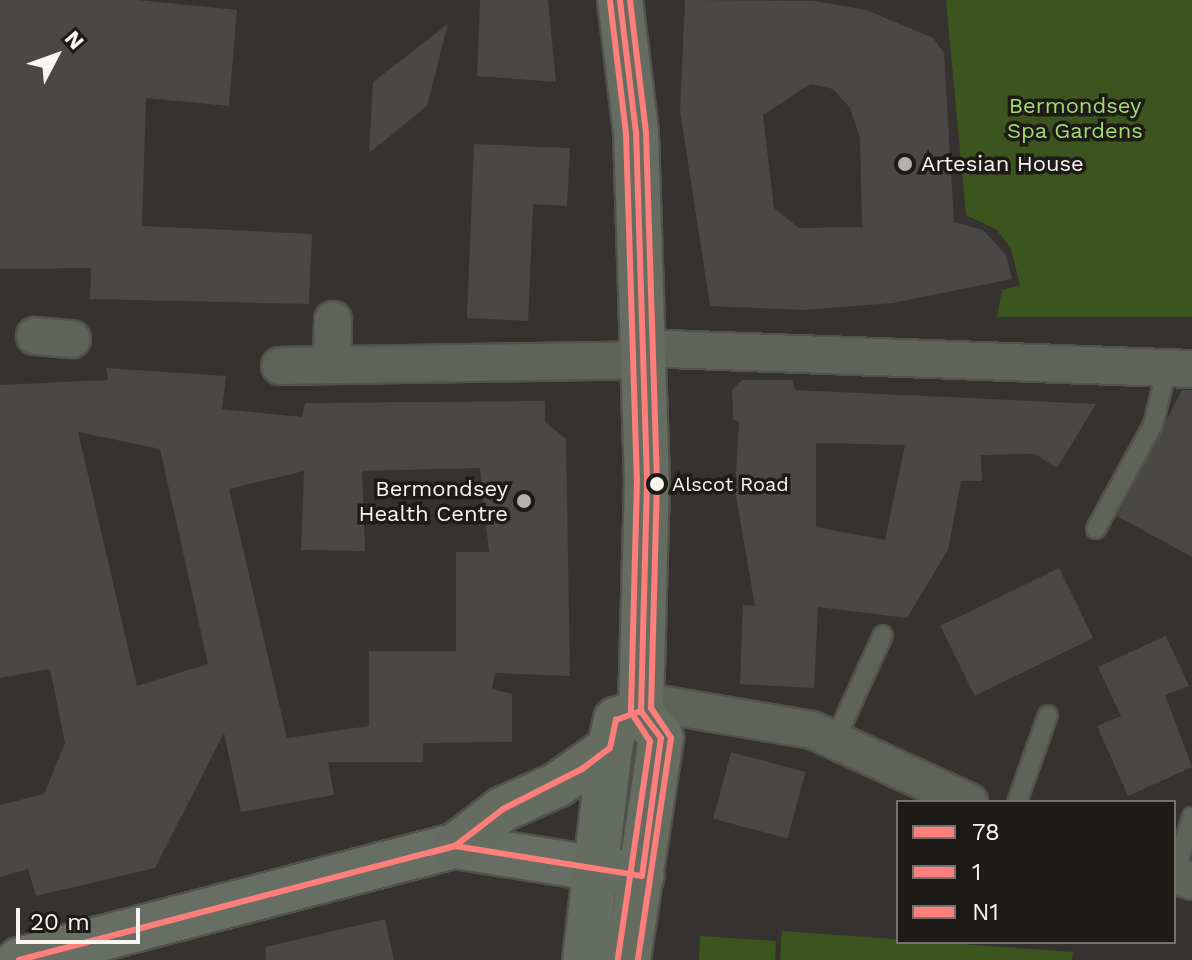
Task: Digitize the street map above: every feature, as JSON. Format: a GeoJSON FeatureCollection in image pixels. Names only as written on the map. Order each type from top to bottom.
{"type":"FeatureCollection","features":[{"type":"Feature","properties":{"kind":"main road"},"geometry":{"type":"LineString","coordinates":[[620,0],[636,133],[647,480],[642,706],[661,738],[628,960]]}},
{"type":"Feature","properties":{"kind":"main road"},"geometry":{"type":"LineString","coordinates":[[585,960],[616,720],[642,706]]}},
{"type":"Feature","properties":{"kind":"main road"},"geometry":{"type":"LineString","coordinates":[[19,960],[455,846],[503,809],[557,785],[610,748]]}},
{"type":"Feature","properties":{"kind":"main road"},"geometry":{"type":"LineString","coordinates":[[455,846],[642,876]]}},
{"type":"Feature","properties":{"kind":"street"},"geometry":{"type":"LineString","coordinates":[[332,365],[333,320]]}},
{"type":"Feature","properties":{"kind":"street"},"geometry":{"type":"LineString","coordinates":[[35,336],[72,339]]}},
{"type":"Feature","properties":{"kind":"street"},"geometry":{"type":"LineString","coordinates":[[280,366],[642,354],[1179,368]]}},
{"type":"Feature","properties":{"kind":"street"},"geometry":{"type":"LineString","coordinates":[[642,706],[776,721],[836,738],[965,800]]}},
{"type":"Feature","properties":{"kind":"lane"},"geometry":{"type":"LineString","coordinates":[[1096,529],[1153,425],[1179,368]]}},
{"type":"Feature","properties":{"kind":"lane"},"geometry":{"type":"LineString","coordinates":[[836,738],[883,635]]}},
{"type":"Feature","properties":{"kind":"lane"},"geometry":{"type":"LineString","coordinates":[[1018,800],[1048,715]]}},
{"type":"Feature","properties":{"kind":"lane"},"geometry":{"type":"LineString","coordinates":[[1176,869],[1192,817]]}},
{"type":"Feature","properties":{"kind":"green space","name":"Bermondsey Spa Gardens"},"geometry":{"type":"Polygon","coordinates":[[[946,0],[1192,0],[1192,317],[997,317],[1002,290],[1020,285],[1011,249],[997,230],[966,215],[946,0]]]}},
{"type":"Feature","properties":{"kind":"green space"},"geometry":{"type":"Polygon","coordinates":[[[782,931],[896,939],[896,944],[962,944],[1073,952],[1072,960],[780,960],[782,931]]]}},
{"type":"Feature","properties":{"kind":"green space"},"geometry":{"type":"Polygon","coordinates":[[[700,936],[776,941],[775,960],[699,960],[700,936]]]}},
{"type":"Feature","properties":{"kind":"building"},"geometry":{"type":"Polygon","coordinates":[[[0,0],[137,0],[237,10],[229,106],[146,98],[142,226],[312,234],[309,304],[90,299],[91,268],[0,269],[0,0]]]}},
{"type":"Feature","properties":{"kind":"building"},"geometry":{"type":"Polygon","coordinates":[[[480,0],[548,0],[556,82],[477,76],[480,0]]]}},
{"type":"Feature","properties":{"kind":"building","name":"Artesian House"},"geometry":{"type":"Polygon","coordinates":[[[685,0],[813,1],[866,10],[933,38],[944,53],[954,222],[983,230],[1006,255],[1012,279],[893,303],[804,310],[710,306],[680,111],[685,0]],[[810,84],[763,115],[774,208],[799,228],[862,227],[860,138],[850,108],[833,89],[810,84]]]}},
{"type":"Feature","properties":{"kind":"building"},"geometry":{"type":"Polygon","coordinates":[[[448,24],[427,106],[369,153],[373,82],[448,24]]]}},
{"type":"Feature","properties":{"kind":"building"},"geometry":{"type":"Polygon","coordinates":[[[474,144],[570,148],[567,206],[533,204],[528,321],[467,318],[474,144]]]}},
{"type":"Feature","properties":{"kind":"building"},"geometry":{"type":"Polygon","coordinates":[[[106,368],[226,376],[222,409],[302,417],[305,403],[545,401],[545,422],[566,439],[570,676],[495,673],[492,689],[512,694],[512,742],[423,743],[423,762],[328,762],[334,795],[241,812],[224,733],[155,868],[36,896],[28,869],[0,877],[0,805],[44,794],[65,743],[50,669],[0,678],[0,385],[108,380],[106,368]],[[78,432],[137,686],[208,664],[160,449],[78,432]],[[480,468],[362,471],[365,551],[301,550],[304,471],[229,489],[287,738],[369,726],[369,651],[456,651],[456,552],[489,552],[480,468]]]}},
{"type":"Feature","properties":{"kind":"building"},"geometry":{"type":"Polygon","coordinates":[[[742,380],[793,380],[795,390],[1096,404],[1057,468],[1035,454],[981,455],[982,481],[961,481],[948,550],[907,618],[818,607],[814,688],[740,684],[743,605],[755,606],[735,490],[739,421],[733,420],[732,390],[742,380]],[[816,443],[816,527],[885,540],[905,445],[816,443]]]}},
{"type":"Feature","properties":{"kind":"building"},"geometry":{"type":"Polygon","coordinates":[[[1182,390],[1192,390],[1192,557],[1117,516],[1182,390]]]}},
{"type":"Feature","properties":{"kind":"building"},"geometry":{"type":"Polygon","coordinates":[[[1059,568],[1093,638],[975,696],[940,626],[1059,568]]]}},
{"type":"Feature","properties":{"kind":"building"},"geometry":{"type":"Polygon","coordinates":[[[1166,636],[1189,686],[1165,695],[1192,767],[1128,796],[1097,726],[1121,716],[1098,667],[1166,636]]]}},
{"type":"Feature","properties":{"kind":"building"},"geometry":{"type":"Polygon","coordinates":[[[731,752],[805,772],[788,839],[713,819],[731,752]]]}},
{"type":"Feature","properties":{"kind":"building"},"geometry":{"type":"Polygon","coordinates":[[[385,919],[394,960],[266,960],[265,947],[385,919]]]}},
{"type":"Feature","properties":{"kind":"transit line","name":"78"},"geometry":{"type":"LineString","coordinates":[[19,960],[455,846],[642,876],[661,738],[641,711],[647,480],[636,133],[620,0]]}},
{"type":"Feature","properties":{"kind":"transit line","name":"N1"},"geometry":{"type":"LineString","coordinates":[[630,0],[646,133],[657,480],[651,708],[671,738],[638,960]]}},
{"type":"Feature","properties":{"kind":"transit line","name":"1"},"geometry":{"type":"LineString","coordinates":[[610,1],[626,134],[637,480],[631,712],[650,741],[618,959]]}},
{"type":"Feature","properties":{"kind":"transit line","name":"78"},"geometry":{"type":"LineString","coordinates":[[429,853],[455,846],[503,809],[582,769],[610,748],[616,720],[641,711]]}},
{"type":"Feature","properties":{"kind":"place","name":"Artesian House"},"geometry":{"type":"Point","coordinates":[905,164]}},
{"type":"Feature","properties":{"kind":"place","name":"Alscot Road"},"geometry":{"type":"Point","coordinates":[657,484]}},
{"type":"Feature","properties":{"kind":"place","name":"Bermondsey Health Centre"},"geometry":{"type":"Point","coordinates":[524,501]}}]}
